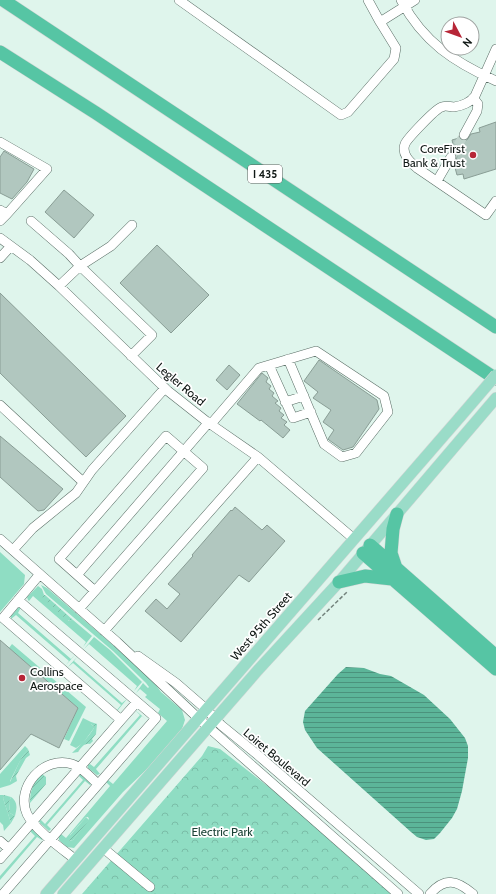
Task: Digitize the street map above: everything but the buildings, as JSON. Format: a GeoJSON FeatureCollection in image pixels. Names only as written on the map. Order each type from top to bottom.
{"type":"FeatureCollection","features":[{"type":"Feature","properties":{"kind":"highway","name":"I 435"},"geometry":{"type":"LineString","coordinates":[[2,0],[496,327]]}},
{"type":"Feature","properties":{"kind":"highway"},"geometry":{"type":"LineString","coordinates":[[15,0],[34,21]]}},
{"type":"Feature","properties":{"kind":"highway"},"geometry":{"type":"LineString","coordinates":[[0,52],[96,113],[496,379]]}},
{"type":"Feature","properties":{"kind":"highway"},"geometry":{"type":"LineString","coordinates":[[394,574],[391,553],[393,529],[397,514]]}},
{"type":"Feature","properties":{"kind":"highway"},"geometry":{"type":"LineString","coordinates":[[366,549],[496,669]]}},
{"type":"Feature","properties":{"kind":"highway"},"geometry":{"type":"LineString","coordinates":[[339,582],[365,576],[394,574],[496,656]]}},
{"type":"Feature","properties":{"kind":"main road","name":"West 95th Street"},"geometry":{"type":"LineString","coordinates":[[46,894],[496,375]]}},
{"type":"Feature","properties":{"kind":"main road"},"geometry":{"type":"LineString","coordinates":[[63,894],[258,670],[339,582],[496,398]]}},
{"type":"Feature","properties":{"kind":"main road"},"geometry":{"type":"LineString","coordinates":[[354,539],[366,549]]}},
{"type":"Feature","properties":{"kind":"street"},"geometry":{"type":"LineString","coordinates":[[179,0],[341,115],[348,112],[394,59],[396,48],[368,0]]}},
{"type":"Feature","properties":{"kind":"street"},"geometry":{"type":"LineString","coordinates":[[380,22],[403,3],[415,0]]}},
{"type":"Feature","properties":{"kind":"street"},"geometry":{"type":"LineString","coordinates":[[403,3],[413,20],[424,34],[442,51],[458,62],[496,81]]}},
{"type":"Feature","properties":{"kind":"street"},"geometry":{"type":"LineString","coordinates":[[496,49],[471,101],[456,106],[442,106],[434,111],[405,144],[405,152],[409,161],[436,182],[486,215],[496,201]]}},
{"type":"Feature","properties":{"kind":"street"},"geometry":{"type":"LineString","coordinates":[[464,135],[477,111],[478,104],[473,98]]}},
{"type":"Feature","properties":{"kind":"street"},"geometry":{"type":"LineString","coordinates":[[0,142],[47,169],[3,212],[0,221]]}},
{"type":"Feature","properties":{"kind":"street"},"geometry":{"type":"LineString","coordinates":[[436,182],[451,158]]}},
{"type":"Feature","properties":{"kind":"street"},"geometry":{"type":"LineString","coordinates":[[31,221],[69,254],[152,335],[131,356]]}},
{"type":"Feature","properties":{"kind":"street"},"geometry":{"type":"LineString","coordinates":[[59,286],[80,266],[111,246],[132,225]]}},
{"type":"Feature","properties":{"kind":"street","name":"Legler Road"},"geometry":{"type":"LineString","coordinates":[[0,238],[30,260],[59,286],[165,388],[210,423],[258,456],[354,539]]}},
{"type":"Feature","properties":{"kind":"street"},"geometry":{"type":"LineString","coordinates":[[0,258],[11,246]]}},
{"type":"Feature","properties":{"kind":"street"},"geometry":{"type":"LineString","coordinates":[[77,575],[184,451],[259,368],[288,359],[316,352],[384,396],[388,412],[356,453],[342,457],[324,444],[288,359]]}},
{"type":"Feature","properties":{"kind":"street"},"geometry":{"type":"LineString","coordinates":[[269,365],[293,418],[311,412]]}},
{"type":"Feature","properties":{"kind":"street"},"geometry":{"type":"LineString","coordinates":[[13,550],[33,528],[76,493],[92,470],[165,388]]}},
{"type":"Feature","properties":{"kind":"street"},"geometry":{"type":"LineString","coordinates":[[285,402],[304,396]]}},
{"type":"Feature","properties":{"kind":"street"},"geometry":{"type":"LineString","coordinates":[[0,405],[83,482]]}},
{"type":"Feature","properties":{"kind":"street"},"geometry":{"type":"LineString","coordinates":[[79,609],[95,591],[203,468],[166,436],[58,559],[95,591]]}},
{"type":"Feature","properties":{"kind":"street"},"geometry":{"type":"LineString","coordinates":[[104,631],[258,456]]}},
{"type":"Feature","properties":{"kind":"street","name":"Loiret Boulevard"},"geometry":{"type":"LineString","coordinates":[[0,539],[117,642],[198,718],[221,725],[419,894]]}},
{"type":"Feature","properties":{"kind":"street"},"geometry":{"type":"LineString","coordinates":[[40,574],[3,618],[121,720]]}},
{"type":"Feature","properties":{"kind":"street"},"geometry":{"type":"LineString","coordinates":[[3,894],[156,718],[18,600]]}},
{"type":"Feature","properties":{"kind":"street","name":"Loiret Boulevard"},"geometry":{"type":"LineString","coordinates":[[117,642],[176,682],[206,709],[212,723],[321,828],[398,894]]}},
{"type":"Feature","properties":{"kind":"street"},"geometry":{"type":"LineString","coordinates":[[0,859],[137,702]]}},
{"type":"Feature","properties":{"kind":"street"},"geometry":{"type":"LineString","coordinates":[[76,860],[32,823],[25,809],[24,800],[28,784],[43,768],[58,763],[71,764],[79,768],[98,784]]}},
{"type":"Feature","properties":{"kind":"street"},"geometry":{"type":"LineString","coordinates":[[321,828],[330,818]]}},
{"type":"Feature","properties":{"kind":"street"},"geometry":{"type":"LineString","coordinates":[[0,841],[9,849]]}},
{"type":"Feature","properties":{"kind":"street"},"geometry":{"type":"LineString","coordinates":[[103,848],[150,887]]}},
{"type":"Feature","properties":{"kind":"street"},"geometry":{"type":"LineString","coordinates":[[430,894],[436,887],[450,882],[457,883],[473,894]]}},
{"type":"Feature","properties":{"kind":"green space"},"geometry":{"type":"Polygon","coordinates":[[[0,552],[25,575],[24,584],[0,612],[0,552]]]}},
{"type":"Feature","properties":{"kind":"green space"},"geometry":{"type":"Polygon","coordinates":[[[41,585],[47,588],[150,677],[161,692],[182,710],[185,720],[182,729],[149,767],[123,792],[74,848],[67,847],[59,840],[59,836],[61,834],[66,838],[110,786],[106,782],[108,780],[113,784],[167,721],[158,713],[160,709],[145,697],[147,695],[140,689],[136,693],[143,683],[148,688],[149,687],[146,683],[113,651],[46,594],[41,585]],[[86,817],[70,835],[69,841],[73,840],[89,819],[86,817]]]}},
{"type":"Feature","properties":{"kind":"green space"},"geometry":{"type":"Polygon","coordinates":[[[38,586],[42,589],[43,595],[69,621],[73,620],[92,636],[83,647],[86,642],[33,596],[29,601],[28,600],[27,597],[38,586]]]}},
{"type":"Feature","properties":{"kind":"green space"},"geometry":{"type":"Polygon","coordinates":[[[44,595],[73,620],[67,620],[43,598],[42,596],[44,595]]]}},
{"type":"Feature","properties":{"kind":"green space"},"geometry":{"type":"Polygon","coordinates":[[[21,607],[18,613],[71,659],[75,655],[66,665],[69,661],[16,615],[11,619],[11,616],[18,608],[21,607]]]}},
{"type":"Feature","properties":{"kind":"green space"},"geometry":{"type":"Polygon","coordinates":[[[94,637],[110,650],[142,682],[134,691],[137,686],[89,644],[84,649],[94,637]]]}},
{"type":"Feature","properties":{"kind":"green space"},"geometry":{"type":"Polygon","coordinates":[[[12,644],[86,707],[69,741],[64,739],[78,708],[9,648],[12,644]]]}},
{"type":"Feature","properties":{"kind":"green space"},"geometry":{"type":"Polygon","coordinates":[[[77,657],[74,661],[122,703],[127,699],[118,710],[121,705],[73,663],[68,667],[77,657]]]}},
{"type":"Feature","properties":{"kind":"green space"},"geometry":{"type":"Polygon","coordinates":[[[135,710],[147,720],[142,716],[96,769],[100,774],[97,775],[88,768],[88,765],[90,764],[94,767],[140,715],[135,710]]]}},
{"type":"Feature","properties":{"kind":"green space"},"geometry":{"type":"Polygon","coordinates":[[[83,718],[91,722],[94,728],[83,743],[76,748],[70,745],[83,718]]]}},
{"type":"Feature","properties":{"kind":"green space"},"geometry":{"type":"Polygon","coordinates":[[[91,722],[97,724],[96,734],[92,739],[93,741],[90,744],[84,745],[78,752],[72,753],[87,738],[94,728],[91,722]]]}},
{"type":"Feature","properties":{"kind":"green space"},"geometry":{"type":"Polygon","coordinates":[[[25,746],[28,749],[22,757],[10,781],[10,785],[0,788],[0,774],[25,746]]]}},
{"type":"Feature","properties":{"kind":"green space","name":"Electric Park"},"geometry":{"type":"Polygon","coordinates":[[[208,746],[220,749],[274,791],[394,894],[82,894],[202,756],[208,746]]]}},
{"type":"Feature","properties":{"kind":"green space"},"geometry":{"type":"Polygon","coordinates":[[[28,749],[30,755],[26,758],[16,776],[17,781],[10,785],[20,761],[28,749]]]}},
{"type":"Feature","properties":{"kind":"green space"},"geometry":{"type":"Polygon","coordinates":[[[42,774],[46,777],[46,784],[30,803],[33,787],[36,780],[42,774]]]}},
{"type":"Feature","properties":{"kind":"green space"},"geometry":{"type":"Polygon","coordinates":[[[80,774],[91,784],[90,785],[85,781],[47,825],[51,829],[49,831],[39,821],[41,820],[45,824],[83,780],[79,776],[80,774]]]}},
{"type":"Feature","properties":{"kind":"green space"},"geometry":{"type":"Polygon","coordinates":[[[0,795],[4,795],[3,798],[11,823],[4,831],[3,825],[0,822],[0,795]]]}},
{"type":"Feature","properties":{"kind":"green space"},"geometry":{"type":"Polygon","coordinates":[[[4,795],[11,797],[9,802],[10,813],[15,816],[11,823],[3,798],[4,795]]]}},
{"type":"Feature","properties":{"kind":"green space"},"geometry":{"type":"Polygon","coordinates":[[[11,797],[15,801],[16,805],[15,816],[10,813],[9,802],[11,797]]]}},
{"type":"Feature","properties":{"kind":"green space"},"geometry":{"type":"Polygon","coordinates":[[[86,817],[89,820],[73,840],[68,841],[67,839],[86,817]]]}},
{"type":"Feature","properties":{"kind":"green space"},"geometry":{"type":"Polygon","coordinates":[[[31,830],[42,837],[42,840],[37,837],[0,880],[0,876],[35,836],[30,831],[31,830]]]}},
{"type":"Feature","properties":{"kind":"shaded area"},"geometry":{"type":"Polygon","coordinates":[[[346,667],[364,668],[380,674],[391,676],[424,695],[450,719],[465,738],[468,746],[468,758],[457,809],[452,818],[434,839],[426,840],[417,837],[411,832],[317,748],[305,730],[303,722],[305,711],[346,667]]]}},
{"type":"Feature","properties":{"kind":"tunnel"},"geometry":{"type":"LineString","coordinates":[[451,157],[464,135]]}},
{"type":"Feature","properties":{"kind":"place","name":"CoreFirst Bank & Trust"},"geometry":{"type":"Point","coordinates":[473,155]}},
{"type":"Feature","properties":{"kind":"place","name":"Collins Aerospace"},"geometry":{"type":"Point","coordinates":[22,678]}}]}
